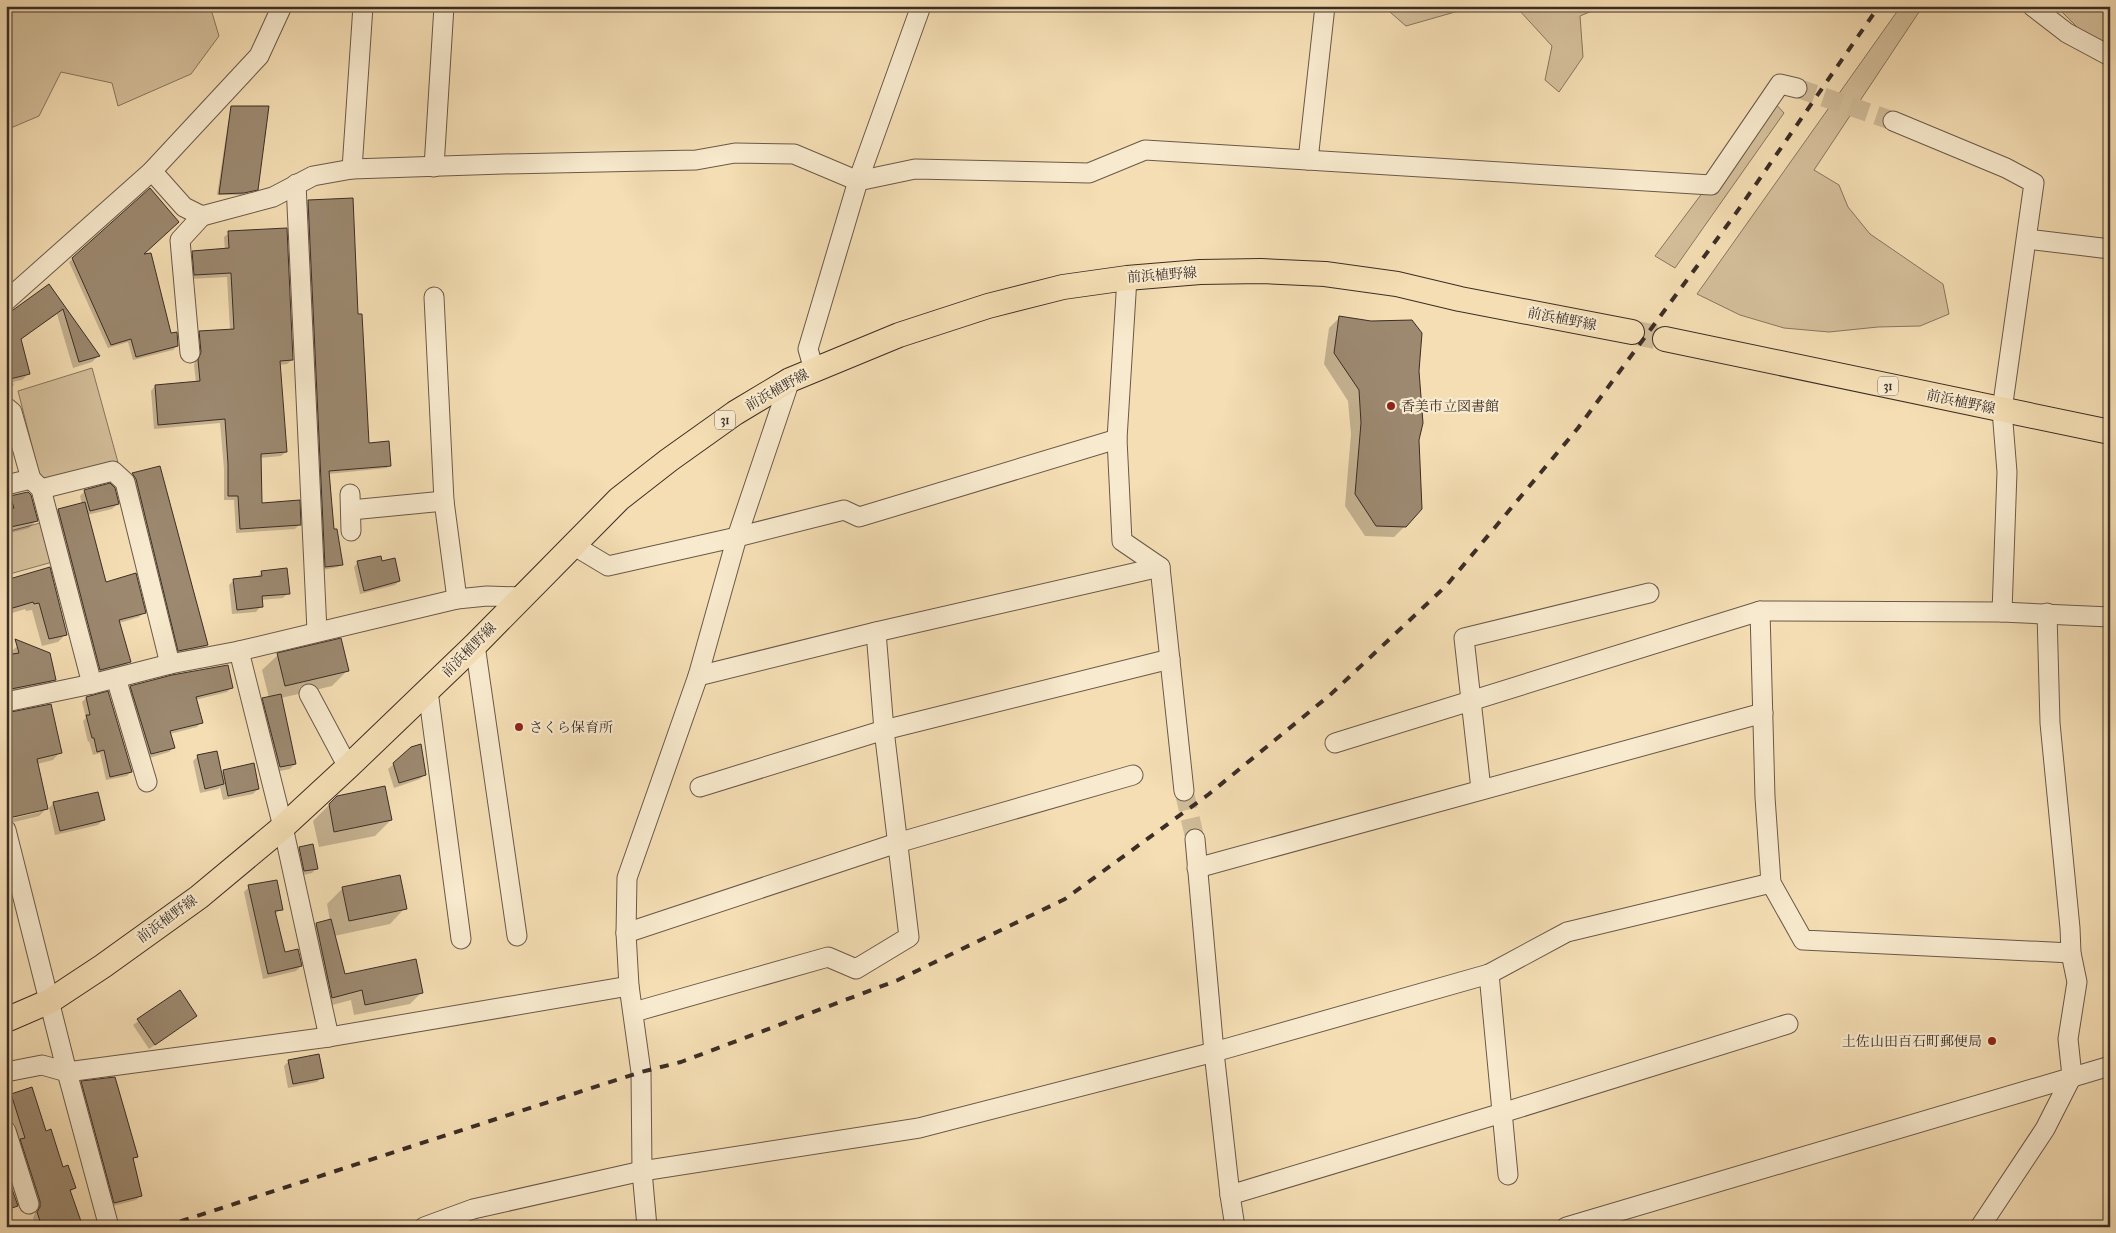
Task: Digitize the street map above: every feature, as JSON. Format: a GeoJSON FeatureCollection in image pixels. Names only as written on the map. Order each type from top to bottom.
{"type":"FeatureCollection","features":[{"type":"Feature","properties":{"kind":"main road","name":"前浜植野線"},"geometry":{"type":"LineString","coordinates":[[6,1020],[50,1001],[103,966],[199,896],[283,827],[348,767],[475,645],[619,499],[669,460],[735,413],[790,380],[899,335],[988,306],[1063,287],[1127,278],[1235,272],[1325,274],[1397,284],[1460,299],[1632,332]]}},
{"type":"Feature","properties":{"kind":"main road","name":"前浜植野線"},"geometry":{"type":"LineString","coordinates":[[1666,339],[2110,432]]}},
{"type":"Feature","properties":{"kind":"street"},"geometry":{"type":"LineString","coordinates":[[6,301],[152,171],[259,56],[282,6]]}},
{"type":"Feature","properties":{"kind":"street"},"geometry":{"type":"LineString","coordinates":[[352,169],[363,6]]}},
{"type":"Feature","properties":{"kind":"street"},"geometry":{"type":"LineString","coordinates":[[434,168],[444,6]]}},
{"type":"Feature","properties":{"kind":"street"},"geometry":{"type":"LineString","coordinates":[[814,370],[808,349],[858,181],[921,6]]}},
{"type":"Feature","properties":{"kind":"street"},"geometry":{"type":"LineString","coordinates":[[1308,160],[1325,6]]}},
{"type":"Feature","properties":{"kind":"street"},"geometry":{"type":"LineString","coordinates":[[2032,6],[2067,33],[2110,56]]}},
{"type":"Feature","properties":{"kind":"street"},"geometry":{"type":"LineString","coordinates":[[190,354],[180,240],[202,216],[273,197],[313,176],[352,169],[696,160],[735,154],[794,154],[858,181],[914,169],[1089,173],[1145,150],[1711,185],[1780,84],[1797,88]]}},
{"type":"Feature","properties":{"kind":"street"},"geometry":{"type":"LineString","coordinates":[[1892,121],[2006,168],[2034,183],[2002,410],[2007,472],[2002,612]]}},
{"type":"Feature","properties":{"kind":"street"},"geometry":{"type":"LineString","coordinates":[[152,171],[184,206],[202,216]]}},
{"type":"Feature","properties":{"kind":"street"},"geometry":{"type":"LineString","coordinates":[[296,184],[317,631]]}},
{"type":"Feature","properties":{"kind":"street"},"geometry":{"type":"LineString","coordinates":[[2027,240],[2110,249]]}},
{"type":"Feature","properties":{"kind":"street"},"geometry":{"type":"LineString","coordinates":[[1127,278],[1116,439],[1122,541],[1160,567],[1184,791]]}},
{"type":"Feature","properties":{"kind":"street"},"geometry":{"type":"LineString","coordinates":[[434,297],[444,501],[457,599]]}},
{"type":"Feature","properties":{"kind":"street"},"geometry":{"type":"LineString","coordinates":[[647,1227],[642,1170],[641,1072],[629,986],[626,933],[627,878],[698,676],[737,537],[790,380]]}},
{"type":"Feature","properties":{"kind":"street"},"geometry":{"type":"LineString","coordinates":[[6,407],[12,412],[36,484],[92,684]]}},
{"type":"Feature","properties":{"kind":"street"},"geometry":{"type":"LineString","coordinates":[[573,545],[608,566],[737,537],[844,510],[859,517],[1116,439]]}},
{"type":"Feature","properties":{"kind":"street"},"geometry":{"type":"LineString","coordinates":[[6,485],[36,484],[113,471],[125,482],[170,664]]}},
{"type":"Feature","properties":{"kind":"street"},"geometry":{"type":"LineString","coordinates":[[351,531],[350,502],[444,501]]}},
{"type":"Feature","properties":{"kind":"street"},"geometry":{"type":"LineString","coordinates":[[698,676],[876,632],[1160,567]]}},
{"type":"Feature","properties":{"kind":"street"},"geometry":{"type":"LineString","coordinates":[[1482,789],[1464,638],[1649,593]]}},
{"type":"Feature","properties":{"kind":"street"},"geometry":{"type":"LineString","coordinates":[[6,702],[92,684],[170,664],[239,651],[457,599],[487,596],[522,596]]}},
{"type":"Feature","properties":{"kind":"street"},"geometry":{"type":"LineString","coordinates":[[1760,611],[1765,796],[1771,883],[1803,940],[2070,953]]}},
{"type":"Feature","properties":{"kind":"street"},"geometry":{"type":"LineString","coordinates":[[1335,743],[1760,611],[2002,612],[2110,617]]}},
{"type":"Feature","properties":{"kind":"street"},"geometry":{"type":"LineString","coordinates":[[1980,1227],[2046,1129],[2072,1076],[2068,1039],[2077,982],[2070,953],[2070,928],[2050,723],[2047,613]]}},
{"type":"Feature","properties":{"kind":"street"},"geometry":{"type":"LineString","coordinates":[[634,1012],[828,957],[856,969],[909,937],[884,730],[876,632]]}},
{"type":"Feature","properties":{"kind":"street"},"geometry":{"type":"LineString","coordinates":[[475,645],[517,936]]}},
{"type":"Feature","properties":{"kind":"street"},"geometry":{"type":"LineString","coordinates":[[239,651],[283,827],[329,1037]]}},
{"type":"Feature","properties":{"kind":"street"},"geometry":{"type":"LineString","coordinates":[[700,787],[884,730],[1170,659]]}},
{"type":"Feature","properties":{"kind":"street"},"geometry":{"type":"LineString","coordinates":[[116,678],[147,782]]}},
{"type":"Feature","properties":{"kind":"street"},"geometry":{"type":"LineString","coordinates":[[428,691],[461,939]]}},
{"type":"Feature","properties":{"kind":"street"},"geometry":{"type":"LineString","coordinates":[[309,694],[348,767]]}},
{"type":"Feature","properties":{"kind":"street"},"geometry":{"type":"LineString","coordinates":[[1197,868],[1763,714]]}},
{"type":"Feature","properties":{"kind":"street"},"geometry":{"type":"LineString","coordinates":[[626,933],[897,843],[1133,775]]}},
{"type":"Feature","properties":{"kind":"street"},"geometry":{"type":"LineString","coordinates":[[6,830],[67,1072],[109,1227]]}},
{"type":"Feature","properties":{"kind":"street"},"geometry":{"type":"LineString","coordinates":[[1195,839],[1214,1052],[1235,1227]]}},
{"type":"Feature","properties":{"kind":"street"},"geometry":{"type":"LineString","coordinates":[[424,1227],[474,1209],[642,1170],[919,1128],[1214,1052],[1489,974],[1567,932],[1771,883]]}},
{"type":"Feature","properties":{"kind":"street"},"geometry":{"type":"LineString","coordinates":[[1489,974],[1508,1175]]}},
{"type":"Feature","properties":{"kind":"street"},"geometry":{"type":"LineString","coordinates":[[6,1072],[42,1065],[67,1072],[329,1037],[629,986]]}},
{"type":"Feature","properties":{"kind":"street"},"geometry":{"type":"LineString","coordinates":[[1230,1195],[1788,1024]]}},
{"type":"Feature","properties":{"kind":"street"},"geometry":{"type":"LineString","coordinates":[[1566,1227],[2110,1066]]}},
{"type":"Feature","properties":{"kind":"street"},"geometry":{"type":"LineString","coordinates":[[6,1131],[29,1204]]}},
{"type":"Feature","properties":{"kind":"shaded area"},"geometry":{"type":"Polygon","coordinates":[[[6,6],[210,6],[219,36],[191,74],[118,106],[112,83],[61,72],[39,116],[6,130],[6,6]]]}},
{"type":"Feature","properties":{"kind":"shaded area"},"geometry":{"type":"Polygon","coordinates":[[[1383,6],[1604,6],[1580,16],[1583,57],[1559,92],[1545,80],[1552,46],[1519,10],[1469,8],[1406,26],[1383,6]]]}},
{"type":"Feature","properties":{"kind":"shaded area"},"geometry":{"type":"Polygon","coordinates":[[[1901,6],[1923,6],[1814,170],[1839,185],[1848,207],[1870,234],[1943,284],[1949,314],[1920,326],[1878,327],[1829,332],[1784,328],[1740,315],[1697,294],[1901,6]]]}},
{"type":"Feature","properties":{"kind":"shaded area"},"geometry":{"type":"Polygon","coordinates":[[[2056,6],[2110,6],[2110,51],[2085,35],[2056,6]]]}},
{"type":"Feature","properties":{"kind":"shaded area"},"geometry":{"type":"Polygon","coordinates":[[[1772,100],[1784,113],[1675,268],[1655,256],[1772,100]]]}},
{"type":"Feature","properties":{"kind":"shaded area"},"geometry":{"type":"Polygon","coordinates":[[[92,368],[119,466],[42,485],[18,391],[92,368]]]}},
{"type":"Feature","properties":{"kind":"shaded area"},"geometry":{"type":"Polygon","coordinates":[[[44,522],[56,561],[6,575],[6,532],[44,522]]]}},
{"type":"Feature","properties":{"kind":"building"},"geometry":{"type":"Polygon","coordinates":[[[231,106],[269,106],[258,190],[244,193],[219,194],[231,106]]]}},
{"type":"Feature","properties":{"kind":"building"},"geometry":{"type":"Polygon","coordinates":[[[150,188],[179,222],[144,254],[151,253],[171,333],[177,332],[178,346],[136,357],[131,339],[111,345],[72,258],[150,188]]]}},
{"type":"Feature","properties":{"kind":"building"},"geometry":{"type":"Polygon","coordinates":[[[353,198],[358,314],[362,314],[369,443],[389,441],[391,466],[329,471],[334,529],[337,529],[343,565],[325,567],[308,200],[353,198]]]}},
{"type":"Feature","properties":{"kind":"building"},"geometry":{"type":"Polygon","coordinates":[[[287,228],[293,360],[280,361],[287,452],[261,454],[262,503],[300,500],[301,525],[240,529],[238,496],[228,496],[225,419],[158,425],[155,385],[200,381],[198,360],[201,352],[199,331],[234,329],[231,273],[194,275],[192,251],[229,248],[228,231],[287,228]]]}},
{"type":"Feature","properties":{"kind":"building"},"geometry":{"type":"Polygon","coordinates":[[[49,284],[100,356],[79,362],[63,309],[21,339],[30,374],[6,380],[6,312],[13,310],[49,284]]]}},
{"type":"Feature","properties":{"kind":"building","name":"香美市立図書館"},"geometry":{"type":"Polygon","coordinates":[[[1339,316],[1371,321],[1412,320],[1422,333],[1419,371],[1423,423],[1419,440],[1422,509],[1406,527],[1376,526],[1355,494],[1361,423],[1359,390],[1334,353],[1339,316]]]}},
{"type":"Feature","properties":{"kind":"building"},"geometry":{"type":"Polygon","coordinates":[[[160,466],[208,645],[178,651],[136,479],[132,473],[160,466]]]}},
{"type":"Feature","properties":{"kind":"building"},"geometry":{"type":"Polygon","coordinates":[[[110,483],[115,488],[119,504],[90,511],[84,490],[110,483]]]}},
{"type":"Feature","properties":{"kind":"building"},"geometry":{"type":"Polygon","coordinates":[[[28,492],[31,495],[38,521],[6,528],[6,510],[14,508],[10,496],[28,492]]]}},
{"type":"Feature","properties":{"kind":"building"},"geometry":{"type":"Polygon","coordinates":[[[85,502],[106,582],[136,573],[146,613],[119,620],[131,662],[100,670],[58,509],[85,502]]]}},
{"type":"Feature","properties":{"kind":"building"},"geometry":{"type":"Polygon","coordinates":[[[381,556],[382,561],[395,558],[400,581],[364,591],[357,561],[381,556]]]}},
{"type":"Feature","properties":{"kind":"building"},"geometry":{"type":"Polygon","coordinates":[[[50,567],[67,635],[49,639],[39,603],[34,604],[33,602],[6,610],[6,580],[50,567]]]}},
{"type":"Feature","properties":{"kind":"building"},"geometry":{"type":"Polygon","coordinates":[[[287,568],[290,594],[262,596],[263,607],[237,610],[233,579],[262,576],[261,571],[287,568]]]}},
{"type":"Feature","properties":{"kind":"building"},"geometry":{"type":"Polygon","coordinates":[[[341,638],[349,671],[285,686],[277,653],[341,638]]]}},
{"type":"Feature","properties":{"kind":"building"},"geometry":{"type":"Polygon","coordinates":[[[15,639],[50,653],[56,680],[6,690],[6,655],[19,653],[15,639]]]}},
{"type":"Feature","properties":{"kind":"building"},"geometry":{"type":"Polygon","coordinates":[[[228,665],[233,688],[196,697],[203,723],[170,731],[175,748],[151,754],[130,686],[172,675],[228,665]]]}},
{"type":"Feature","properties":{"kind":"building"},"geometry":{"type":"Polygon","coordinates":[[[108,691],[132,772],[110,777],[104,750],[97,752],[86,715],[90,715],[86,697],[108,691]]]}},
{"type":"Feature","properties":{"kind":"building"},"geometry":{"type":"Polygon","coordinates":[[[281,694],[296,764],[280,767],[262,698],[281,694]]]}},
{"type":"Feature","properties":{"kind":"building"},"geometry":{"type":"Polygon","coordinates":[[[51,704],[62,753],[37,759],[48,809],[9,818],[6,805],[6,713],[51,704]]]}},
{"type":"Feature","properties":{"kind":"building"},"geometry":{"type":"Polygon","coordinates":[[[421,744],[426,775],[399,783],[393,763],[411,747],[421,744]]]}},
{"type":"Feature","properties":{"kind":"building"},"geometry":{"type":"Polygon","coordinates":[[[217,751],[224,784],[205,789],[197,755],[217,751]]]}},
{"type":"Feature","properties":{"kind":"building"},"geometry":{"type":"Polygon","coordinates":[[[254,763],[259,789],[228,796],[223,770],[254,763]]]}},
{"type":"Feature","properties":{"kind":"building"},"geometry":{"type":"Polygon","coordinates":[[[385,786],[392,820],[334,832],[329,804],[337,796],[385,786]]]}},
{"type":"Feature","properties":{"kind":"building"},"geometry":{"type":"Polygon","coordinates":[[[98,792],[105,820],[60,831],[53,802],[98,792]]]}},
{"type":"Feature","properties":{"kind":"building"},"geometry":{"type":"Polygon","coordinates":[[[313,844],[318,869],[304,871],[299,847],[313,844]]]}},
{"type":"Feature","properties":{"kind":"building"},"geometry":{"type":"Polygon","coordinates":[[[400,875],[407,909],[349,921],[342,887],[400,875]]]}},
{"type":"Feature","properties":{"kind":"building"},"geometry":{"type":"Polygon","coordinates":[[[277,880],[283,910],[275,911],[285,952],[298,949],[302,966],[268,974],[248,885],[277,880]]]}},
{"type":"Feature","properties":{"kind":"building"},"geometry":{"type":"Polygon","coordinates":[[[331,919],[345,974],[416,959],[423,993],[365,1005],[362,990],[332,998],[316,923],[331,919]]]}},
{"type":"Feature","properties":{"kind":"building"},"geometry":{"type":"Polygon","coordinates":[[[180,990],[197,1016],[155,1045],[137,1019],[180,990]]]}},
{"type":"Feature","properties":{"kind":"building"},"geometry":{"type":"Polygon","coordinates":[[[319,1054],[324,1078],[293,1084],[288,1060],[319,1054]]]}},
{"type":"Feature","properties":{"kind":"building"},"geometry":{"type":"Polygon","coordinates":[[[115,1077],[138,1157],[133,1158],[142,1196],[114,1203],[81,1081],[115,1077]]]}},
{"type":"Feature","properties":{"kind":"building"},"geometry":{"type":"Polygon","coordinates":[[[32,1087],[46,1131],[51,1129],[63,1167],[68,1165],[76,1188],[70,1190],[83,1227],[42,1227],[37,1212],[40,1207],[40,1201],[20,1139],[25,1138],[11,1094],[32,1087]]]}},
{"type":"Feature","properties":{"kind":"building"},"geometry":{"type":"Polygon","coordinates":[[[6,1172],[18,1206],[6,1210],[6,1172]]]}},
{"type":"Feature","properties":{"kind":"tunnel"},"geometry":{"type":"LineString","coordinates":[[1797,88],[1893,121]]}},
{"type":"Feature","properties":{"kind":"tunnel"},"geometry":{"type":"LineString","coordinates":[[1632,332],[1665,339]]}},
{"type":"Feature","properties":{"kind":"tunnel"},"geometry":{"type":"LineString","coordinates":[[1184,791],[1195,839]]}},
{"type":"Feature","properties":{"kind":"railway"},"geometry":{"type":"LineString","coordinates":[[163,1227],[641,1072],[681,1062],[898,980],[1065,899],[1209,794],[1330,695],[1446,586],[1578,428],[1734,216],[1879,6]]}},
{"type":"Feature","properties":{"kind":"place","name":"香美市立図書館"},"geometry":{"type":"Point","coordinates":[1391,406]}},
{"type":"Feature","properties":{"kind":"place","name":"さくら保育所"},"geometry":{"type":"Point","coordinates":[519,727]}},
{"type":"Feature","properties":{"kind":"place","name":"土佐山田百石町郵便局"},"geometry":{"type":"Point","coordinates":[1992,1041]}}]}
